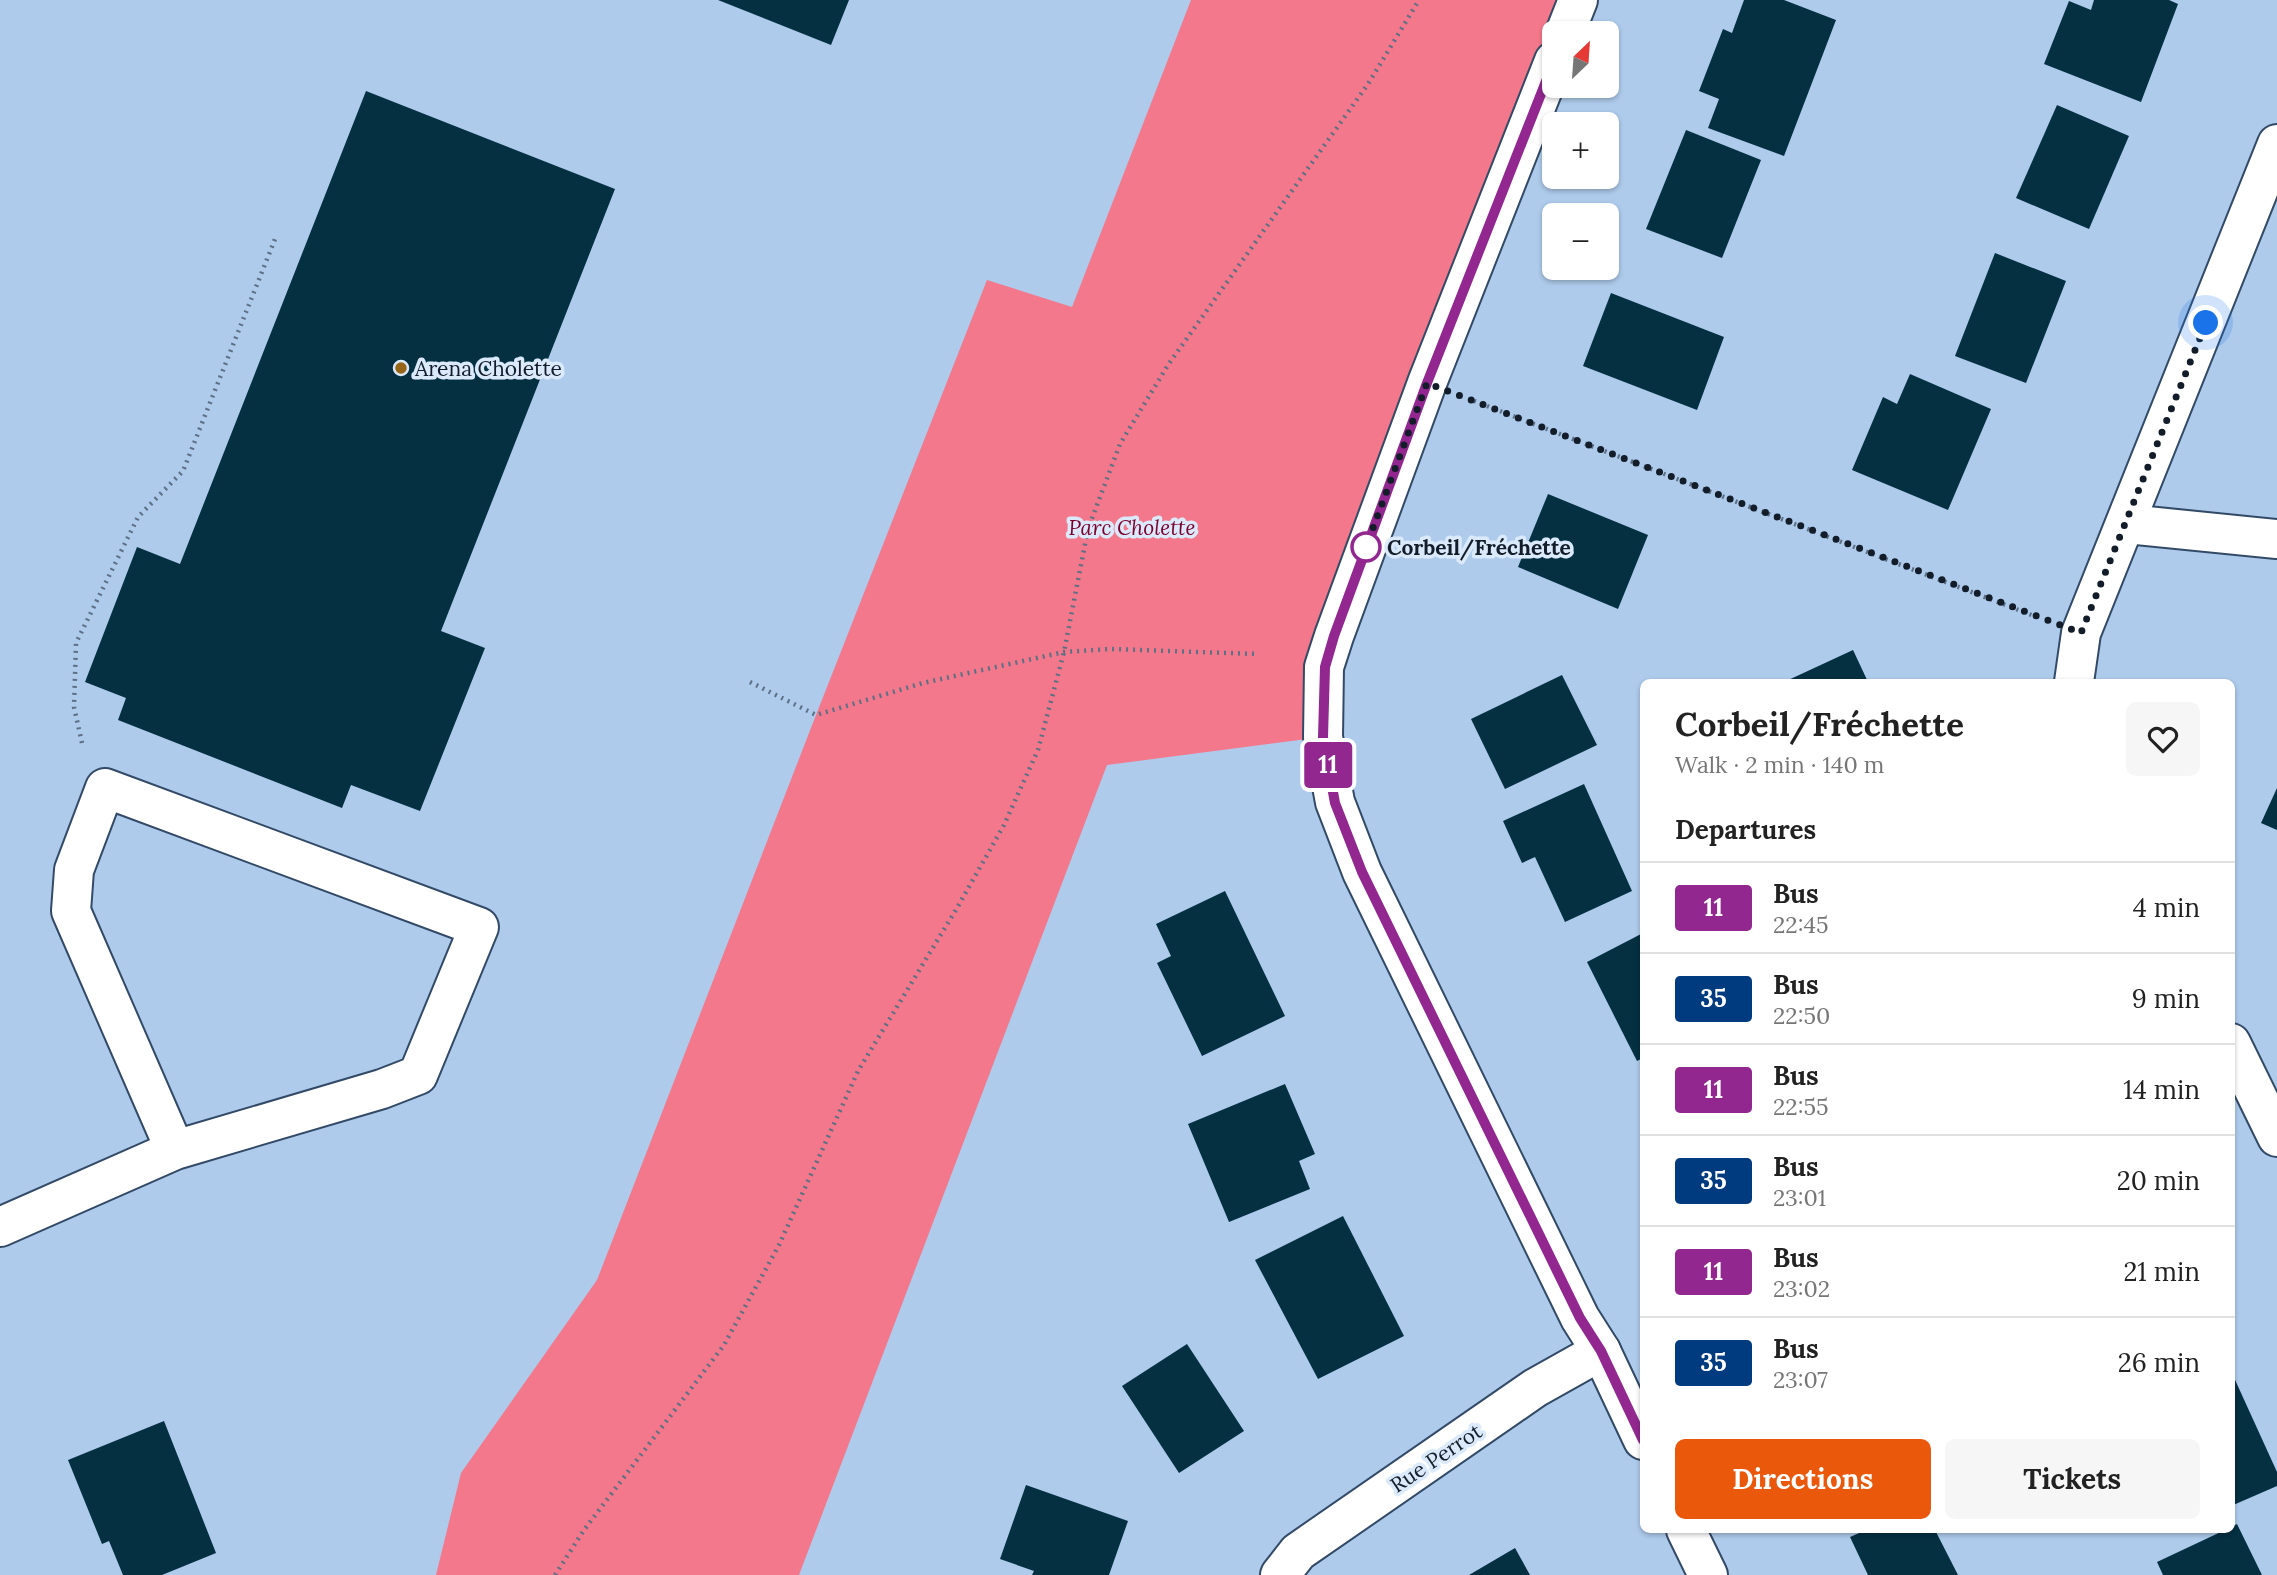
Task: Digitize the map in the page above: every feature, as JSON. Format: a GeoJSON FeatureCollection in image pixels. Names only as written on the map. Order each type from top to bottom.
{"type":"FeatureCollection","features":[{"type":"Feature","properties":{"kind":"street"},"geometry":{"type":"LineString","coordinates":[[1570,21],[1578,0]]}},
{"type":"Feature","properties":{"kind":"street"},"geometry":{"type":"LineString","coordinates":[[1542,91],[1427,383],[1349,592],[1325,667],[1323,737],[1335,803],[1362,872],[1580,1318],[1601,1351],[1640,1434]]}},
{"type":"Feature","properties":{"kind":"street"},"geometry":{"type":"LineString","coordinates":[[2074,679],[2081,633],[2127,524],[2277,144]]}},
{"type":"Feature","properties":{"kind":"street"},"geometry":{"type":"LineString","coordinates":[[2127,524],[2277,538]]}},
{"type":"Feature","properties":{"kind":"street"},"geometry":{"type":"LineString","coordinates":[[0,1227],[175,1150],[418,1075],[480,927],[106,788],[74,870],[71,911],[175,1150]]}},
{"type":"Feature","properties":{"kind":"street"},"geometry":{"type":"LineString","coordinates":[[2235,1051],[2277,1137]]}},
{"type":"Feature","properties":{"kind":"street","name":"Rue Perrot"},"geometry":{"type":"LineString","coordinates":[[1280,1575],[1297,1552],[1535,1388],[1601,1351]]}},
{"type":"Feature","properties":{"kind":"street"},"geometry":{"type":"LineString","coordinates":[[1687,1533],[1708,1575]]}},
{"type":"Feature","properties":{"kind":"path"},"geometry":{"type":"LineString","coordinates":[[555,1575],[584,1530],[724,1345],[779,1245],[858,1071],[1004,825],[1038,750],[1064,652],[1088,528],[1120,444],[1168,365],[1368,84],[1419,0]]}},
{"type":"Feature","properties":{"kind":"path"},"geometry":{"type":"LineString","coordinates":[[84,755],[74,707],[76,643],[138,517],[183,471],[275,239]]}},
{"type":"Feature","properties":{"kind":"path"},"geometry":{"type":"LineString","coordinates":[[1427,383],[2081,633]]}},
{"type":"Feature","properties":{"kind":"path"},"geometry":{"type":"LineString","coordinates":[[750,682],[816,715],[923,683],[1064,652],[1110,649],[1258,654]]}},
{"type":"Feature","properties":{"kind":"green space","name":"Parc Cholette"},"geometry":{"type":"Polygon","coordinates":[[[1191,0],[1578,0],[1570,21],[1542,21],[1542,91],[1427,383],[1323,737],[1107,765],[799,1575],[436,1575],[461,1473],[597,1280],[987,280],[1072,307],[1191,0]]]}},
{"type":"Feature","properties":{"kind":"building"},"geometry":{"type":"Polygon","coordinates":[[[718,0],[849,0],[831,45],[718,0]]]}},
{"type":"Feature","properties":{"kind":"building"},"geometry":{"type":"Polygon","coordinates":[[[1744,0],[1784,0],[1836,20],[1784,156],[1708,128],[1719,99],[1699,91],[1723,29],[1732,33],[1744,0]]]}},
{"type":"Feature","properties":{"kind":"building"},"geometry":{"type":"Polygon","coordinates":[[[2094,0],[2169,0],[2178,4],[2141,102],[2044,64],[2069,1],[2091,10],[2094,0]]]}},
{"type":"Feature","properties":{"kind":"building","name":"Arena Cholette"},"geometry":{"type":"Polygon","coordinates":[[[366,91],[615,189],[441,631],[485,648],[420,811],[351,785],[342,808],[118,720],[126,698],[85,682],[137,547],[180,564],[366,91]]]}},
{"type":"Feature","properties":{"kind":"building"},"geometry":{"type":"Polygon","coordinates":[[[2057,105],[2129,136],[2089,229],[2016,198],[2057,105]]]}},
{"type":"Feature","properties":{"kind":"building"},"geometry":{"type":"Polygon","coordinates":[[[1686,130],[1761,160],[1722,258],[1646,229],[1686,130]]]}},
{"type":"Feature","properties":{"kind":"building"},"geometry":{"type":"Polygon","coordinates":[[[1995,253],[2066,281],[2026,383],[1955,356],[1995,253]]]}},
{"type":"Feature","properties":{"kind":"building"},"geometry":{"type":"Polygon","coordinates":[[[1611,293],[1724,337],[1697,410],[1583,366],[1611,293]]]}},
{"type":"Feature","properties":{"kind":"building"},"geometry":{"type":"Polygon","coordinates":[[[1910,374],[1991,409],[1948,510],[1852,470],[1883,397],[1897,404],[1910,374]]]}},
{"type":"Feature","properties":{"kind":"building"},"geometry":{"type":"Polygon","coordinates":[[[1548,494],[1648,535],[1618,609],[1518,567],[1548,494]]]}},
{"type":"Feature","properties":{"kind":"building"},"geometry":{"type":"Polygon","coordinates":[[[1853,650],[1867,679],[1790,679],[1853,650]]]}},
{"type":"Feature","properties":{"kind":"building"},"geometry":{"type":"Polygon","coordinates":[[[1562,675],[1597,745],[1505,789],[1471,719],[1562,675]]]}},
{"type":"Feature","properties":{"kind":"building"},"geometry":{"type":"Polygon","coordinates":[[[1584,784],[1632,891],[1565,922],[1535,857],[1522,863],[1503,821],[1584,784]]]}},
{"type":"Feature","properties":{"kind":"building"},"geometry":{"type":"Polygon","coordinates":[[[2277,788],[2277,830],[2261,823],[2277,788]]]}},
{"type":"Feature","properties":{"kind":"building"},"geometry":{"type":"Polygon","coordinates":[[[1225,891],[1285,1016],[1202,1056],[1157,963],[1171,956],[1156,924],[1225,891]]]}},
{"type":"Feature","properties":{"kind":"building"},"geometry":{"type":"Polygon","coordinates":[[[1640,935],[1640,1060],[1637,1061],[1587,962],[1640,935]]]}},
{"type":"Feature","properties":{"kind":"building"},"geometry":{"type":"Polygon","coordinates":[[[1285,1084],[1315,1154],[1299,1161],[1310,1189],[1229,1222],[1188,1124],[1285,1084]]]}},
{"type":"Feature","properties":{"kind":"building"},"geometry":{"type":"Polygon","coordinates":[[[1343,1216],[1404,1336],[1318,1379],[1255,1260],[1343,1216]]]}},
{"type":"Feature","properties":{"kind":"building"},"geometry":{"type":"Polygon","coordinates":[[[1187,1344],[1244,1431],[1179,1473],[1122,1386],[1187,1344]]]}},
{"type":"Feature","properties":{"kind":"building"},"geometry":{"type":"Polygon","coordinates":[[[2235,1380],[2277,1472],[2277,1486],[2235,1504],[2235,1380]]]}},
{"type":"Feature","properties":{"kind":"building"},"geometry":{"type":"Polygon","coordinates":[[[164,1421],[216,1553],[162,1575],[123,1575],[109,1541],[102,1544],[68,1460],[164,1421]]]}},
{"type":"Feature","properties":{"kind":"building"},"geometry":{"type":"Polygon","coordinates":[[[1026,1485],[1128,1521],[1109,1575],[1032,1575],[1034,1571],[1000,1559],[1026,1485]]]}},
{"type":"Feature","properties":{"kind":"building"},"geometry":{"type":"Polygon","coordinates":[[[2237,1524],[2262,1575],[2163,1575],[2157,1562],[2219,1533],[2235,1533],[2237,1524]]]}},
{"type":"Feature","properties":{"kind":"building"},"geometry":{"type":"Polygon","coordinates":[[[1859,1533],[1937,1533],[1958,1575],[1868,1575],[1850,1537],[1859,1533]]]}},
{"type":"Feature","properties":{"kind":"building"},"geometry":{"type":"Polygon","coordinates":[[[1515,1548],[1530,1575],[1469,1575],[1515,1548]]]}},
{"type":"Feature","properties":{"kind":"bus line","name":"11"},"geometry":{"type":"LineString","coordinates":[[1542,91],[1427,383],[1334,636],[1325,667],[1323,737],[1335,803],[1362,872],[1580,1318],[1601,1351],[1640,1434]]}},
{"type":"Feature","properties":{"kind":"place","name":"Arena Cholette"},"geometry":{"type":"Point","coordinates":[401,368]}},
{"type":"Feature","properties":{"kind":"place","name":"Corbeil/Fréchette"},"geometry":{"type":"Point","coordinates":[1366,547]}},
{"type":"Feature","properties":{"kind":"route"},"geometry":{"type":"LineString","coordinates":[[1366,547],[1363,555],[1427,383],[2081,633],[2206,323]]}}]}
